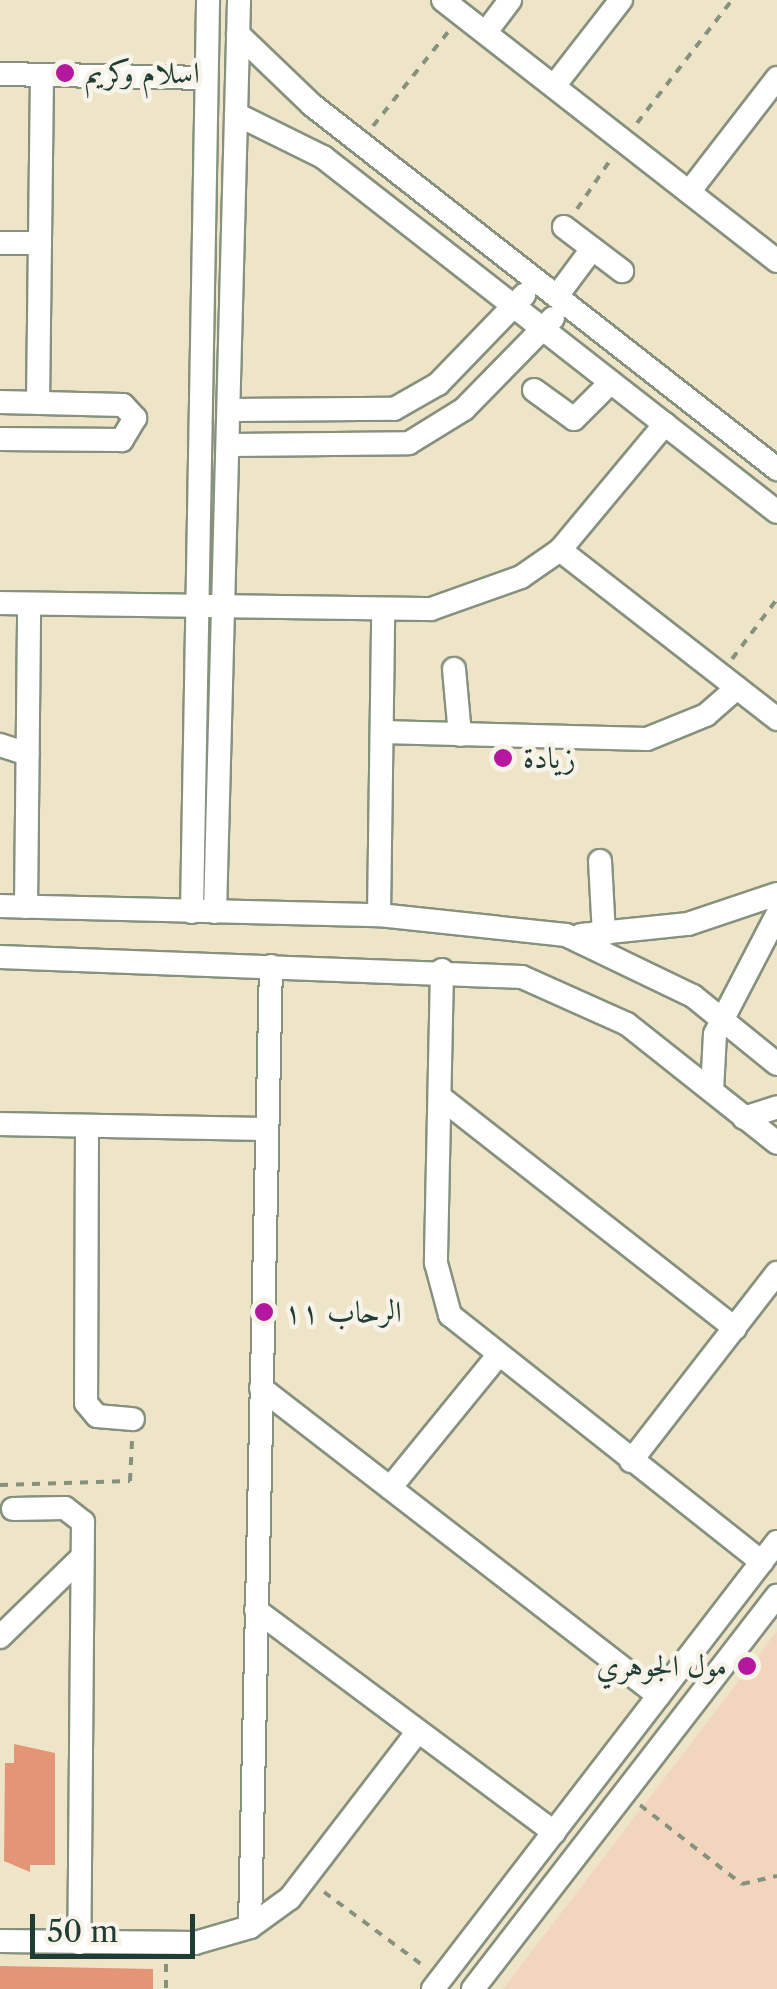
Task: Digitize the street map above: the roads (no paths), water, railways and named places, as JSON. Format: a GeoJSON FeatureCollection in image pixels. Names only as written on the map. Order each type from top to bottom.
{"type":"FeatureCollection","features":[{"type":"Feature","properties":{"kind":"street"},"geometry":{"type":"LineString","coordinates":[[204,912],[193,607],[208,0]]}},
{"type":"Feature","properties":{"kind":"street"},"geometry":{"type":"LineString","coordinates":[[204,912],[228,608],[239,0]]}},
{"type":"Feature","properties":{"kind":"street"},"geometry":{"type":"LineString","coordinates":[[486,32],[510,0]]}},
{"type":"Feature","properties":{"kind":"street"},"geometry":{"type":"LineString","coordinates":[[554,86],[621,0]]}},
{"type":"Feature","properties":{"kind":"street"},"geometry":{"type":"LineString","coordinates":[[452,8],[775,256]]}},
{"type":"Feature","properties":{"kind":"street"},"geometry":{"type":"LineString","coordinates":[[238,34],[359,142],[777,468]]}},
{"type":"Feature","properties":{"kind":"street"},"geometry":{"type":"LineString","coordinates":[[0,74],[206,78]]}},
{"type":"Feature","properties":{"kind":"street"},"geometry":{"type":"LineString","coordinates":[[38,403],[42,75]]}},
{"type":"Feature","properties":{"kind":"street"},"geometry":{"type":"LineString","coordinates":[[690,192],[777,78]]}},
{"type":"Feature","properties":{"kind":"street"},"geometry":{"type":"LineString","coordinates":[[236,114],[323,157],[777,512]]}},
{"type":"Feature","properties":{"kind":"street"},"geometry":{"type":"LineString","coordinates":[[564,227],[622,271]]}},
{"type":"Feature","properties":{"kind":"street"},"geometry":{"type":"LineString","coordinates":[[0,243],[40,244]]}},
{"type":"Feature","properties":{"kind":"street"},"geometry":{"type":"LineString","coordinates":[[231,445],[409,443],[464,409],[543,328],[553,294],[592,249]]}},
{"type":"Feature","properties":{"kind":"street"},"geometry":{"type":"LineString","coordinates":[[231,410],[394,409],[438,384],[514,305],[553,294]]}},
{"type":"Feature","properties":{"kind":"street"},"geometry":{"type":"LineString","coordinates":[[534,390],[574,419],[611,382]]}},
{"type":"Feature","properties":{"kind":"street"},"geometry":{"type":"LineString","coordinates":[[0,402],[123,405],[135,428],[122,440],[0,439]]}},
{"type":"Feature","properties":{"kind":"street"},"geometry":{"type":"LineString","coordinates":[[0,603],[383,613],[477,597],[560,550],[666,424]]}},
{"type":"Feature","properties":{"kind":"street"},"geometry":{"type":"LineString","coordinates":[[560,550],[777,719]]}},
{"type":"Feature","properties":{"kind":"street"},"geometry":{"type":"LineString","coordinates":[[26,907],[29,604]]}},
{"type":"Feature","properties":{"kind":"street"},"geometry":{"type":"LineString","coordinates":[[379,915],[383,613]]}},
{"type":"Feature","properties":{"kind":"street"},"geometry":{"type":"LineString","coordinates":[[454,670],[460,735]]}},
{"type":"Feature","properties":{"kind":"street"},"geometry":{"type":"LineString","coordinates":[[382,732],[647,739],[706,715],[729,681]]}},
{"type":"Feature","properties":{"kind":"street"},"geometry":{"type":"LineString","coordinates":[[0,745],[28,754]]}},
{"type":"Feature","properties":{"kind":"street"},"geometry":{"type":"LineString","coordinates":[[600,862],[604,935]]}},
{"type":"Feature","properties":{"kind":"street"},"geometry":{"type":"LineString","coordinates":[[0,906],[379,915],[566,935],[604,935],[688,924],[777,894]]}},
{"type":"Feature","properties":{"kind":"street"},"geometry":{"type":"LineString","coordinates":[[712,1091],[710,1052],[722,1017],[777,915]]}},
{"type":"Feature","properties":{"kind":"street"},"geometry":{"type":"LineString","coordinates":[[566,935],[653,972],[722,1017],[777,1064]]}},
{"type":"Feature","properties":{"kind":"street"},"geometry":{"type":"LineString","coordinates":[[0,957],[442,970],[522,978],[594,1004],[777,1144]]}},
{"type":"Feature","properties":{"kind":"street"},"geometry":{"type":"LineString","coordinates":[[250,1927],[271,966]]}},
{"type":"Feature","properties":{"kind":"street"},"geometry":{"type":"LineString","coordinates":[[442,970],[440,1290],[466,1335],[762,1562]]}},
{"type":"Feature","properties":{"kind":"street"},"geometry":{"type":"LineString","coordinates":[[440,1097],[735,1328]]}},
{"type":"Feature","properties":{"kind":"street"},"geometry":{"type":"LineString","coordinates":[[744,1118],[777,1108]]}},
{"type":"Feature","properties":{"kind":"street"},"geometry":{"type":"LineString","coordinates":[[0,1124],[267,1129]]}},
{"type":"Feature","properties":{"kind":"street"},"geometry":{"type":"LineString","coordinates":[[88,1126],[86,1403],[97,1416],[133,1418]]}},
{"type":"Feature","properties":{"kind":"street"},"geometry":{"type":"LineString","coordinates":[[630,1461],[777,1274]]}},
{"type":"Feature","properties":{"kind":"street"},"geometry":{"type":"LineString","coordinates":[[390,1488],[496,1358]]}},
{"type":"Feature","properties":{"kind":"street"},"geometry":{"type":"LineString","coordinates":[[262,1388],[659,1696]]}},
{"type":"Feature","properties":{"kind":"street"},"geometry":{"type":"LineString","coordinates":[[12,1509],[77,1512],[82,1557],[80,1943]]}},
{"type":"Feature","properties":{"kind":"street"},"geometry":{"type":"LineString","coordinates":[[437,1984],[777,1542]]}},
{"type":"Feature","properties":{"kind":"street"},"geometry":{"type":"LineString","coordinates":[[0,1637],[82,1557]]}},
{"type":"Feature","properties":{"kind":"street"},"geometry":{"type":"LineString","coordinates":[[473,1989],[777,1596]]}},
{"type":"Feature","properties":{"kind":"street"},"geometry":{"type":"LineString","coordinates":[[256,1610],[554,1832]]}},
{"type":"Feature","properties":{"kind":"street"},"geometry":{"type":"LineString","coordinates":[[0,1941],[195,1944],[250,1927],[306,1878],[418,1730]]}},
{"type":"Feature","properties":{"kind":"place","name":"اسلام وكريم"},"geometry":{"type":"Point","coordinates":[65,73]}},
{"type":"Feature","properties":{"kind":"place","name":"زيادة"},"geometry":{"type":"Point","coordinates":[503,758]}},
{"type":"Feature","properties":{"kind":"place","name":"الرحاب ١١"},"geometry":{"type":"Point","coordinates":[264,1312]}},
{"type":"Feature","properties":{"kind":"place","name":"مول الجوهري"},"geometry":{"type":"Point","coordinates":[747,1666]}}]}
